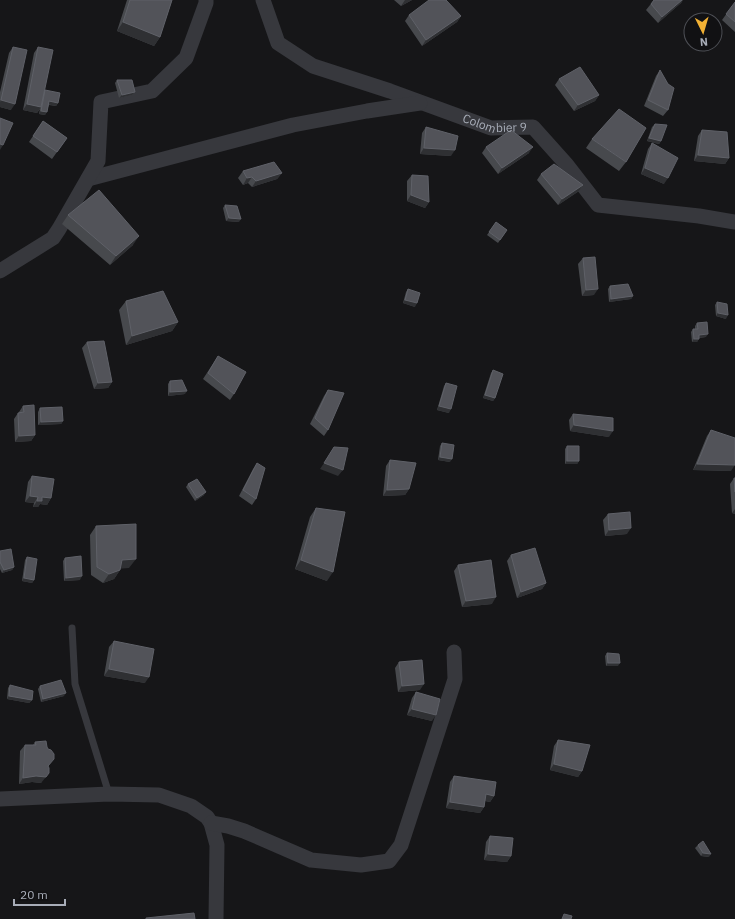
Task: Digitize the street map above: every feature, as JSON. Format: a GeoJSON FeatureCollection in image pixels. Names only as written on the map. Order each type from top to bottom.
{"type":"FeatureCollection","features":[{"type":"Feature","properties":{"kind":"street"},"geometry":{"type":"LineString","coordinates":[[0,271],[53,238],[98,161],[101,102],[152,91],[186,58],[206,0]]}},
{"type":"Feature","properties":{"kind":"street","name":"Colombier 9"},"geometry":{"type":"LineString","coordinates":[[263,0],[278,43],[313,66],[390,91],[491,128],[533,127],[567,165],[598,205],[698,216],[735,222]]}},
{"type":"Feature","properties":{"kind":"street"},"geometry":{"type":"LineString","coordinates":[[88,179],[293,125],[367,110],[421,103]]}},
{"type":"Feature","properties":{"kind":"street"},"geometry":{"type":"LineString","coordinates":[[210,823],[228,826],[244,831],[311,860],[361,866],[389,861],[401,845],[454,679],[454,652]]}},
{"type":"Feature","properties":{"kind":"street"},"geometry":{"type":"LineString","coordinates":[[0,800],[109,794],[159,795],[191,806],[207,817],[216,845],[216,919]]}},
{"type":"Feature","properties":{"kind":"lane"},"geometry":{"type":"LineString","coordinates":[[72,628],[75,684],[109,794]]}},
{"type":"Feature","properties":{"kind":"building"},"geometry":{"type":"Polygon","coordinates":[[[130,0],[172,0],[160,37],[123,22],[130,0]]]}},
{"type":"Feature","properties":{"kind":"building"},"geometry":{"type":"Polygon","coordinates":[[[429,0],[446,0],[461,16],[426,40],[409,15],[429,0]]]}},
{"type":"Feature","properties":{"kind":"building"},"geometry":{"type":"Polygon","coordinates":[[[654,0],[682,0],[662,17],[651,4],[654,0]]]}},
{"type":"Feature","properties":{"kind":"building"},"geometry":{"type":"Polygon","coordinates":[[[735,2],[735,22],[726,14],[735,2]]]}},
{"type":"Feature","properties":{"kind":"building"},"geometry":{"type":"Polygon","coordinates":[[[13,47],[27,50],[15,104],[1,100],[13,47]]]}},
{"type":"Feature","properties":{"kind":"building"},"geometry":{"type":"Polygon","coordinates":[[[38,47],[53,50],[41,107],[27,104],[38,47]]]}},
{"type":"Feature","properties":{"kind":"building"},"geometry":{"type":"Polygon","coordinates":[[[580,67],[599,95],[578,105],[559,79],[580,67]]]}},
{"type":"Feature","properties":{"kind":"building"},"geometry":{"type":"Polygon","coordinates":[[[660,70],[668,84],[674,88],[668,110],[648,100],[660,70]]]}},
{"type":"Feature","properties":{"kind":"building"},"geometry":{"type":"Polygon","coordinates":[[[117,80],[132,80],[135,92],[122,95],[117,80]]]}},
{"type":"Feature","properties":{"kind":"building"},"geometry":{"type":"Polygon","coordinates":[[[45,90],[60,93],[58,103],[49,101],[47,112],[41,111],[45,90]]]}},
{"type":"Feature","properties":{"kind":"building"},"geometry":{"type":"Polygon","coordinates":[[[619,109],[646,128],[626,162],[592,139],[619,109]]]}},
{"type":"Feature","properties":{"kind":"building"},"geometry":{"type":"Polygon","coordinates":[[[0,118],[13,123],[3,145],[0,144],[0,118]]]}},
{"type":"Feature","properties":{"kind":"building"},"geometry":{"type":"Polygon","coordinates":[[[43,121],[67,138],[57,152],[33,136],[43,121]]]}},
{"type":"Feature","properties":{"kind":"building"},"geometry":{"type":"Polygon","coordinates":[[[655,124],[667,125],[661,141],[649,138],[655,124]]]}},
{"type":"Feature","properties":{"kind":"building"},"geometry":{"type":"Polygon","coordinates":[[[426,127],[458,136],[455,150],[424,148],[426,127]]]}},
{"type":"Feature","properties":{"kind":"building"},"geometry":{"type":"Polygon","coordinates":[[[511,130],[533,147],[502,168],[486,147],[511,130]]]}},
{"type":"Feature","properties":{"kind":"building"},"geometry":{"type":"Polygon","coordinates":[[[702,130],[727,132],[729,158],[698,155],[702,130]]]}},
{"type":"Feature","properties":{"kind":"building"},"geometry":{"type":"Polygon","coordinates":[[[652,143],[678,158],[668,178],[645,168],[652,143]]]}},
{"type":"Feature","properties":{"kind":"building"},"geometry":{"type":"Polygon","coordinates":[[[274,162],[282,173],[256,181],[252,177],[247,178],[243,171],[274,162]]]}},
{"type":"Feature","properties":{"kind":"building"},"geometry":{"type":"Polygon","coordinates":[[[554,164],[583,185],[562,199],[541,174],[554,164]]]}},
{"type":"Feature","properties":{"kind":"building"},"geometry":{"type":"Polygon","coordinates":[[[412,175],[428,176],[429,202],[411,195],[412,175]]]}},
{"type":"Feature","properties":{"kind":"building"},"geometry":{"type":"Polygon","coordinates":[[[99,190],[139,236],[116,256],[68,215],[99,190]]]}},
{"type":"Feature","properties":{"kind":"building"},"geometry":{"type":"Polygon","coordinates":[[[225,205],[237,206],[241,219],[229,218],[225,205]]]}},
{"type":"Feature","properties":{"kind":"building"},"geometry":{"type":"Polygon","coordinates":[[[496,222],[507,230],[500,240],[489,232],[496,222]]]}},
{"type":"Feature","properties":{"kind":"building"},"geometry":{"type":"Polygon","coordinates":[[[595,257],[598,289],[586,290],[583,258],[595,257]]]}},
{"type":"Feature","properties":{"kind":"building"},"geometry":{"type":"Polygon","coordinates":[[[628,284],[633,296],[611,299],[610,286],[628,284]]]}},
{"type":"Feature","properties":{"kind":"building"},"geometry":{"type":"Polygon","coordinates":[[[408,289],[420,293],[417,303],[405,300],[408,289]]]}},
{"type":"Feature","properties":{"kind":"building"},"geometry":{"type":"Polygon","coordinates":[[[163,291],[178,322],[132,336],[126,301],[163,291]]]}},
{"type":"Feature","properties":{"kind":"building"},"geometry":{"type":"Polygon","coordinates":[[[717,302],[727,304],[728,315],[718,313],[717,302]]]}},
{"type":"Feature","properties":{"kind":"building"},"geometry":{"type":"Polygon","coordinates":[[[707,322],[708,334],[699,335],[699,339],[694,339],[693,329],[698,329],[697,323],[707,322]]]}},
{"type":"Feature","properties":{"kind":"building"},"geometry":{"type":"Polygon","coordinates":[[[104,341],[112,382],[98,383],[87,342],[104,341]]]}},
{"type":"Feature","properties":{"kind":"building"},"geometry":{"type":"Polygon","coordinates":[[[218,356],[246,372],[234,394],[208,373],[218,356]]]}},
{"type":"Feature","properties":{"kind":"building"},"geometry":{"type":"Polygon","coordinates":[[[493,370],[503,374],[495,398],[485,395],[493,370]]]}},
{"type":"Feature","properties":{"kind":"building"},"geometry":{"type":"Polygon","coordinates":[[[182,380],[187,391],[170,392],[170,381],[182,380]]]}},
{"type":"Feature","properties":{"kind":"building"},"geometry":{"type":"Polygon","coordinates":[[[446,383],[457,386],[451,409],[439,406],[446,383]]]}},
{"type":"Feature","properties":{"kind":"building"},"geometry":{"type":"Polygon","coordinates":[[[328,390],[344,393],[328,430],[315,418],[328,390]]]}},
{"type":"Feature","properties":{"kind":"building"},"geometry":{"type":"Polygon","coordinates":[[[34,405],[35,435],[19,436],[18,413],[24,412],[23,406],[34,405]]]}},
{"type":"Feature","properties":{"kind":"building"},"geometry":{"type":"Polygon","coordinates":[[[62,407],[63,421],[41,422],[40,408],[62,407]]]}},
{"type":"Feature","properties":{"kind":"building"},"geometry":{"type":"Polygon","coordinates":[[[573,414],[613,418],[613,431],[574,425],[573,414]]]}},
{"type":"Feature","properties":{"kind":"building"},"geometry":{"type":"Polygon","coordinates":[[[711,430],[735,438],[735,465],[697,464],[711,430]]]}},
{"type":"Feature","properties":{"kind":"building"},"geometry":{"type":"Polygon","coordinates":[[[442,443],[454,445],[452,459],[440,457],[442,443]]]}},
{"type":"Feature","properties":{"kind":"building"},"geometry":{"type":"Polygon","coordinates":[[[567,446],[579,446],[579,461],[567,461],[567,446]]]}},
{"type":"Feature","properties":{"kind":"building"},"geometry":{"type":"Polygon","coordinates":[[[334,447],[348,448],[343,470],[324,463],[334,447]]]}},
{"type":"Feature","properties":{"kind":"building"},"geometry":{"type":"Polygon","coordinates":[[[390,460],[416,463],[409,489],[387,490],[390,460]]]}},
{"type":"Feature","properties":{"kind":"building"},"geometry":{"type":"Polygon","coordinates":[[[257,463],[265,468],[256,499],[243,490],[257,463]]]}},
{"type":"Feature","properties":{"kind":"building"},"geometry":{"type":"Polygon","coordinates":[[[32,476],[54,479],[51,498],[42,497],[42,501],[37,501],[38,497],[30,496],[32,476]]]}},
{"type":"Feature","properties":{"kind":"building"},"geometry":{"type":"Polygon","coordinates":[[[197,479],[206,492],[197,498],[188,484],[197,479]]]}},
{"type":"Feature","properties":{"kind":"building"},"geometry":{"type":"Polygon","coordinates":[[[316,508],[345,512],[333,572],[301,560],[316,508]]]}},
{"type":"Feature","properties":{"kind":"building"},"geometry":{"type":"Polygon","coordinates":[[[630,512],[631,528],[609,530],[608,514],[630,512]]]}},
{"type":"Feature","properties":{"kind":"building"},"geometry":{"type":"Polygon","coordinates":[[[136,524],[136,559],[122,560],[120,570],[109,574],[97,567],[96,526],[136,524]]]}},
{"type":"Feature","properties":{"kind":"building"},"geometry":{"type":"Polygon","coordinates":[[[535,548],[546,583],[521,592],[511,555],[535,548]]]}},
{"type":"Feature","properties":{"kind":"building"},"geometry":{"type":"Polygon","coordinates":[[[11,549],[14,567],[4,570],[0,562],[0,551],[11,549]]]}},
{"type":"Feature","properties":{"kind":"building"},"geometry":{"type":"Polygon","coordinates":[[[81,556],[82,576],[66,578],[65,558],[81,556]]]}},
{"type":"Feature","properties":{"kind":"building"},"geometry":{"type":"Polygon","coordinates":[[[27,557],[37,559],[34,580],[24,578],[27,557]]]}},
{"type":"Feature","properties":{"kind":"building"},"geometry":{"type":"Polygon","coordinates":[[[491,560],[496,597],[466,601],[458,565],[491,560]]]}},
{"type":"Feature","properties":{"kind":"building"},"geometry":{"type":"Polygon","coordinates":[[[114,641],[154,649],[149,677],[109,669],[114,641]]]}},
{"type":"Feature","properties":{"kind":"building"},"geometry":{"type":"Polygon","coordinates":[[[607,653],[619,654],[620,663],[608,663],[607,653]]]}},
{"type":"Feature","properties":{"kind":"building"},"geometry":{"type":"Polygon","coordinates":[[[422,660],[424,684],[402,686],[399,662],[422,660]]]}},
{"type":"Feature","properties":{"kind":"building"},"geometry":{"type":"Polygon","coordinates":[[[61,680],[66,693],[43,699],[40,686],[61,680]]]}},
{"type":"Feature","properties":{"kind":"building"},"geometry":{"type":"Polygon","coordinates":[[[10,685],[33,691],[32,700],[9,696],[10,685]]]}},
{"type":"Feature","properties":{"kind":"building"},"geometry":{"type":"Polygon","coordinates":[[[416,692],[440,699],[436,715],[412,709],[416,692]]]}},
{"type":"Feature","properties":{"kind":"building"},"geometry":{"type":"Polygon","coordinates":[[[558,740],[590,745],[582,771],[554,764],[558,740]]]}},
{"type":"Feature","properties":{"kind":"building"},"geometry":{"type":"Polygon","coordinates":[[[46,741],[48,749],[54,754],[54,759],[48,766],[49,773],[46,777],[36,776],[23,778],[25,745],[36,745],[35,742],[46,741]]]}},
{"type":"Feature","properties":{"kind":"building"},"geometry":{"type":"Polygon","coordinates":[[[454,776],[496,782],[494,796],[486,794],[484,807],[450,802],[454,776]]]}},
{"type":"Feature","properties":{"kind":"building"},"geometry":{"type":"Polygon","coordinates":[[[490,836],[513,838],[511,856],[488,854],[490,836]]]}},
{"type":"Feature","properties":{"kind":"building"},"geometry":{"type":"Polygon","coordinates":[[[703,841],[711,854],[703,853],[698,845],[703,841]]]}},
{"type":"Feature","properties":{"kind":"building"},"geometry":{"type":"Polygon","coordinates":[[[194,913],[195,919],[146,919],[146,918],[194,913]]]}},
{"type":"Feature","properties":{"kind":"building"},"geometry":{"type":"Polygon","coordinates":[[[564,914],[572,916],[571,919],[562,919],[564,914]]]}}]}
